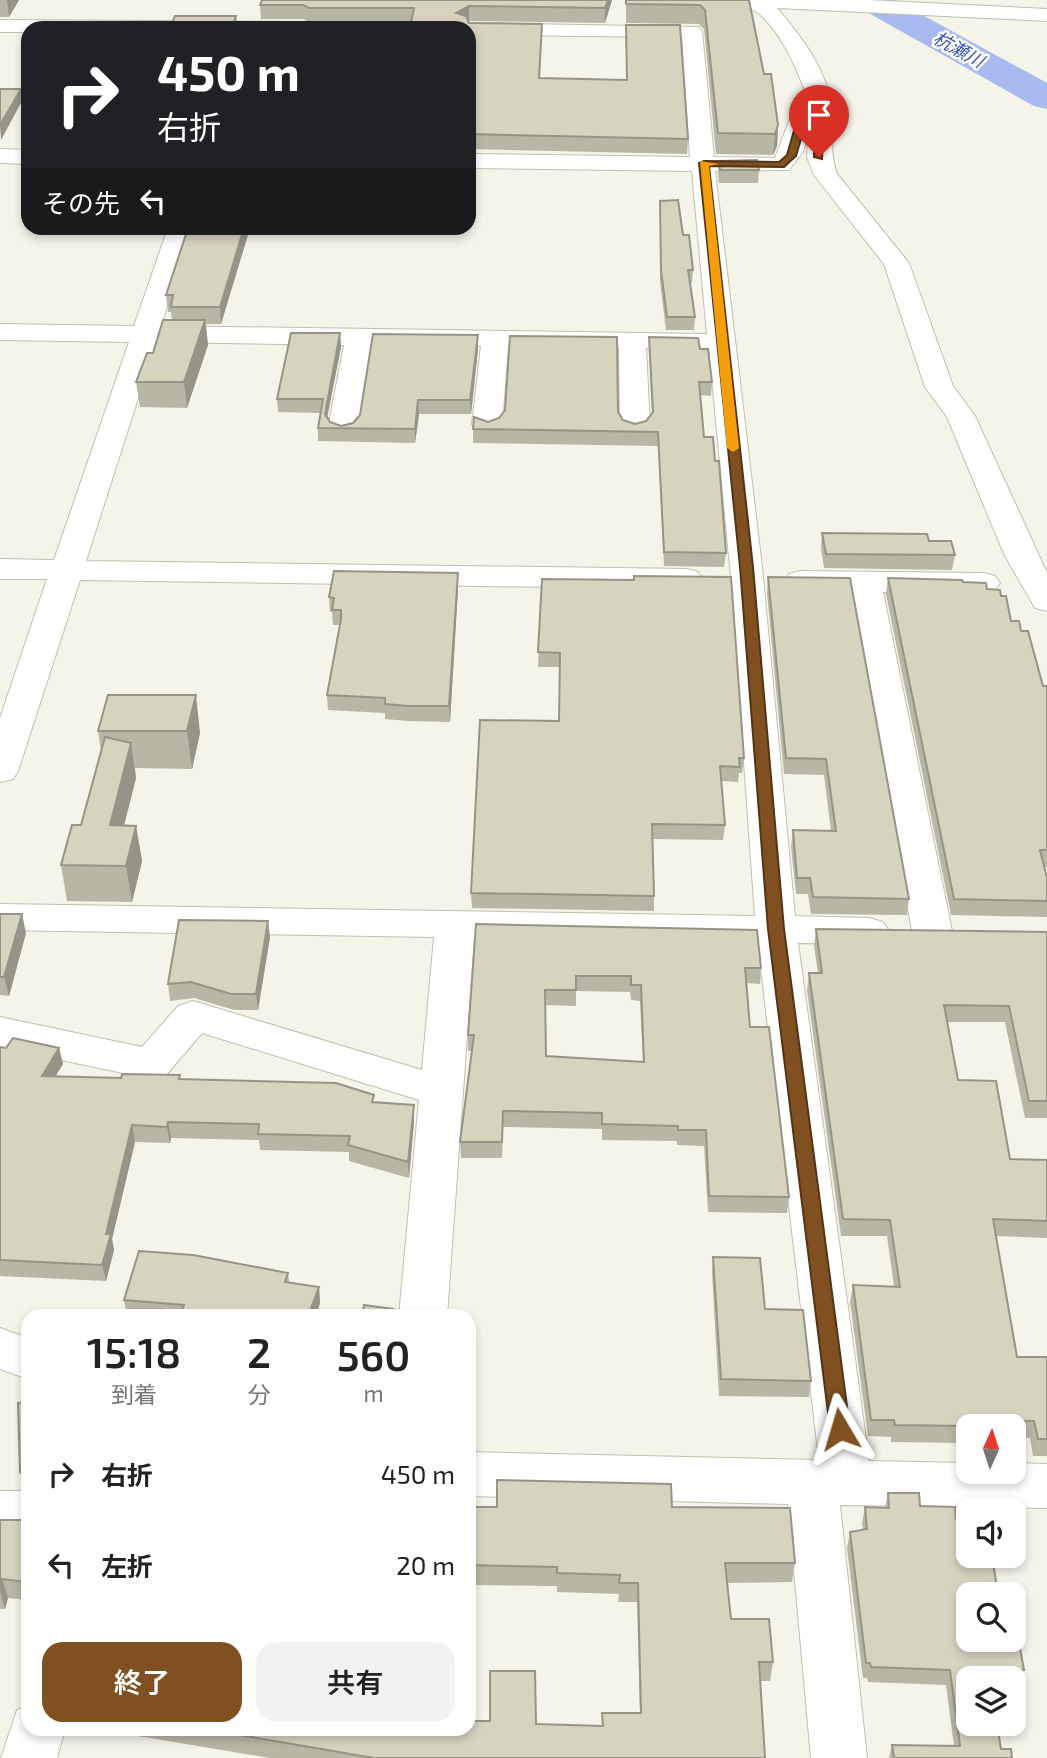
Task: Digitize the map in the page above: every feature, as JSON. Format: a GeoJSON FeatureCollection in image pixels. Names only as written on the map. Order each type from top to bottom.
{"type":"FeatureCollection","features":[{"type":"Feature","properties":{"kind":"street"},"geometry":{"type":"LineString","coordinates":[[749,1],[1047,15]]}},
{"type":"Feature","properties":{"kind":"street"},"geometry":{"type":"LineString","coordinates":[[749,1],[768,10],[792,39],[820,103],[819,157],[826,175],[896,263],[939,387],[961,416],[1020,554],[1047,601]]}},
{"type":"Feature","properties":{"kind":"street"},"geometry":{"type":"LineString","coordinates":[[0,26],[21,26]]}},
{"type":"Feature","properties":{"kind":"street"},"geometry":{"type":"LineString","coordinates":[[476,29],[692,31],[747,580],[776,929],[830,1484],[839,1758]]}},
{"type":"Feature","properties":{"kind":"street"},"geometry":{"type":"LineString","coordinates":[[476,161],[781,164],[791,156],[806,106],[820,103]]}},
{"type":"Feature","properties":{"kind":"street"},"geometry":{"type":"LineString","coordinates":[[0,156],[21,157]]}},
{"type":"Feature","properties":{"kind":"street"},"geometry":{"type":"LineString","coordinates":[[0,771],[178,235]]}},
{"type":"Feature","properties":{"kind":"street"},"geometry":{"type":"LineString","coordinates":[[0,332],[721,341]]}},
{"type":"Feature","properties":{"kind":"street"},"geometry":{"type":"LineString","coordinates":[[344,428],[359,336]]}},
{"type":"Feature","properties":{"kind":"street"},"geometry":{"type":"LineString","coordinates":[[487,424],[495,338]]}},
{"type":"Feature","properties":{"kind":"street"},"geometry":{"type":"LineString","coordinates":[[632,340],[635,426]]}},
{"type":"Feature","properties":{"kind":"street"},"geometry":{"type":"LineString","coordinates":[[0,569],[984,583]]}},
{"type":"Feature","properties":{"kind":"street"},"geometry":{"type":"LineString","coordinates":[[865,582],[932,932]]}},
{"type":"Feature","properties":{"kind":"street"},"geometry":{"type":"LineString","coordinates":[[0,917],[970,932]]}},
{"type":"Feature","properties":{"kind":"street"},"geometry":{"type":"LineString","coordinates":[[424,1309],[455,924]]}},
{"type":"Feature","properties":{"kind":"street"},"geometry":{"type":"LineString","coordinates":[[0,1032],[151,1064],[193,1016],[443,1092]]}},
{"type":"Feature","properties":{"kind":"street"},"geometry":{"type":"LineString","coordinates":[[0,1348],[21,1356]]}},
{"type":"Feature","properties":{"kind":"street"},"geometry":{"type":"LineString","coordinates":[[476,1474],[830,1484],[1047,1486]]}},
{"type":"Feature","properties":{"kind":"street"},"geometry":{"type":"LineString","coordinates":[[0,1514],[21,1514]]}},
{"type":"Feature","properties":{"kind":"street"},"geometry":{"type":"LineString","coordinates":[[29,1758],[35,1736]]}},
{"type":"Feature","properties":{"kind":"building"},"geometry":{"type":"Polygon","coordinates":[[[262,0],[608,0],[605,8],[469,6],[456,13],[466,16],[468,21],[411,21],[414,8],[260,5],[262,0]]]}},
{"type":"Feature","properties":{"kind":"building"},"geometry":{"type":"Polygon","coordinates":[[[626,0],[749,0],[764,74],[771,74],[778,125],[775,134],[718,133],[705,10],[700,5],[626,4],[626,0]]]}},
{"type":"Feature","properties":{"kind":"building"},"geometry":{"type":"Polygon","coordinates":[[[175,16],[236,16],[234,21],[173,21],[175,16]]]}},
{"type":"Feature","properties":{"kind":"building"},"geometry":{"type":"Polygon","coordinates":[[[476,23],[542,24],[539,78],[627,80],[626,25],[680,25],[688,139],[476,134],[476,23]]]}},
{"type":"Feature","properties":{"kind":"building"},"geometry":{"type":"Polygon","coordinates":[[[0,89],[21,89],[0,125],[0,89]]]}},
{"type":"Feature","properties":{"kind":"building"},"geometry":{"type":"Polygon","coordinates":[[[757,160],[759,170],[720,170],[719,161],[757,160]]]}},
{"type":"Feature","properties":{"kind":"building"},"geometry":{"type":"Polygon","coordinates":[[[678,200],[683,235],[689,235],[693,270],[688,270],[695,317],[667,317],[661,270],[660,201],[678,200]]]}},
{"type":"Feature","properties":{"kind":"building"},"geometry":{"type":"Polygon","coordinates":[[[186,235],[242,235],[220,307],[171,307],[173,295],[166,295],[186,235]]]}},
{"type":"Feature","properties":{"kind":"building"},"geometry":{"type":"Polygon","coordinates":[[[163,320],[205,320],[184,382],[136,382],[147,353],[153,353],[163,320]]]}},
{"type":"Feature","properties":{"kind":"building"},"geometry":{"type":"Polygon","coordinates":[[[291,333],[340,333],[325,414],[330,422],[341,426],[353,423],[360,415],[373,334],[478,335],[470,400],[418,400],[415,429],[318,428],[323,399],[277,399],[291,333]]]}},
{"type":"Feature","properties":{"kind":"building"},"geometry":{"type":"Polygon","coordinates":[[[510,336],[617,337],[618,412],[623,420],[635,424],[646,421],[653,412],[649,337],[698,338],[700,349],[708,349],[712,382],[699,382],[704,437],[713,437],[715,461],[719,461],[726,553],[664,552],[658,432],[473,429],[474,417],[488,422],[499,418],[505,410],[510,336]]]}},
{"type":"Feature","properties":{"kind":"building"},"geometry":{"type":"Polygon","coordinates":[[[822,533],[927,534],[929,541],[951,541],[955,555],[826,554],[822,533]]]}},
{"type":"Feature","properties":{"kind":"building"},"geometry":{"type":"Polygon","coordinates":[[[334,571],[458,573],[449,706],[385,704],[385,698],[327,695],[341,619],[341,610],[332,610],[334,598],[329,597],[334,571]]]}},
{"type":"Feature","properties":{"kind":"building"},"geometry":{"type":"Polygon","coordinates":[[[634,576],[731,577],[744,758],[739,758],[740,767],[720,766],[725,825],[652,824],[654,896],[471,893],[480,720],[559,721],[560,653],[538,652],[542,579],[634,580],[634,576]]]}},
{"type":"Feature","properties":{"kind":"building"},"geometry":{"type":"Polygon","coordinates":[[[768,577],[850,578],[909,899],[813,897],[810,878],[797,878],[793,830],[836,831],[826,759],[786,758],[768,577]]]}},
{"type":"Feature","properties":{"kind":"building"},"geometry":{"type":"Polygon","coordinates":[[[888,578],[986,583],[987,589],[1000,590],[1001,596],[1006,596],[1011,621],[1019,621],[1021,631],[1028,631],[1043,686],[1047,686],[1047,850],[1040,850],[1047,878],[1047,901],[954,899],[888,578]]]}},
{"type":"Feature","properties":{"kind":"building"},"geometry":{"type":"Polygon","coordinates":[[[108,695],[196,695],[187,731],[98,731],[108,695]]]}},
{"type":"Feature","properties":{"kind":"building"},"geometry":{"type":"Polygon","coordinates":[[[105,737],[131,743],[110,825],[136,826],[126,866],[61,865],[72,825],[81,825],[105,737]]]}},
{"type":"Feature","properties":{"kind":"building"},"geometry":{"type":"Polygon","coordinates":[[[0,914],[22,914],[4,977],[0,977],[0,914]]]}},
{"type":"Feature","properties":{"kind":"building"},"geometry":{"type":"Polygon","coordinates":[[[179,920],[268,921],[256,994],[231,994],[191,982],[168,984],[179,920]]]}},
{"type":"Feature","properties":{"kind":"building"},"geometry":{"type":"Polygon","coordinates":[[[476,924],[757,930],[761,968],[745,968],[750,1027],[769,1027],[789,1197],[709,1196],[706,1130],[678,1130],[678,1126],[602,1124],[602,1113],[503,1111],[502,1142],[460,1142],[474,1035],[468,1035],[476,924]],[[576,976],[576,990],[545,990],[546,1056],[644,1062],[641,985],[631,985],[631,976],[576,976]]]}},
{"type":"Feature","properties":{"kind":"building"},"geometry":{"type":"Polygon","coordinates":[[[816,929],[1047,932],[1047,1101],[1029,1101],[1009,1006],[944,1005],[958,1080],[996,1081],[1010,1159],[1047,1160],[1047,1221],[993,1219],[1017,1357],[1047,1357],[1047,1439],[1038,1439],[1034,1421],[1026,1421],[1026,1414],[956,1414],[956,1426],[895,1425],[894,1420],[871,1420],[853,1285],[900,1287],[890,1220],[843,1219],[809,973],[822,973],[816,929]]]}},
{"type":"Feature","properties":{"kind":"building"},"geometry":{"type":"Polygon","coordinates":[[[13,1038],[59,1048],[42,1076],[121,1078],[122,1074],[180,1075],[179,1079],[336,1083],[374,1095],[372,1102],[414,1105],[408,1162],[348,1145],[350,1136],[258,1134],[259,1124],[168,1122],[167,1127],[132,1125],[106,1234],[111,1234],[102,1265],[0,1260],[0,1047],[6,1048],[13,1038]]]}},
{"type":"Feature","properties":{"kind":"building"},"geometry":{"type":"Polygon","coordinates":[[[139,1251],[193,1255],[288,1273],[285,1282],[319,1287],[311,1309],[182,1309],[184,1305],[124,1300],[139,1251]]]}},
{"type":"Feature","properties":{"kind":"building"},"geometry":{"type":"Polygon","coordinates":[[[713,1257],[760,1258],[765,1309],[803,1310],[811,1381],[721,1379],[713,1257]]]}},
{"type":"Feature","properties":{"kind":"building"},"geometry":{"type":"Polygon","coordinates":[[[364,1305],[394,1309],[363,1309],[364,1305]]]}},
{"type":"Feature","properties":{"kind":"building"},"geometry":{"type":"Polygon","coordinates":[[[21,1402],[21,1472],[20,1472],[18,1403],[21,1402]]]}},
{"type":"Feature","properties":{"kind":"building"},"geometry":{"type":"Polygon","coordinates":[[[497,1480],[671,1484],[672,1507],[790,1508],[795,1563],[725,1563],[731,1619],[769,1619],[773,1662],[759,1662],[765,1758],[374,1758],[246,1736],[476,1736],[476,1721],[490,1721],[490,1671],[535,1671],[536,1724],[603,1726],[602,1713],[641,1713],[638,1583],[619,1583],[620,1575],[557,1573],[557,1567],[476,1565],[476,1507],[497,1507],[497,1480]]]}},
{"type":"Feature","properties":{"kind":"building"},"geometry":{"type":"Polygon","coordinates":[[[888,1493],[919,1493],[920,1506],[955,1507],[956,1568],[994,1568],[996,1582],[956,1582],[956,1652],[1021,1652],[1023,1666],[956,1666],[956,1716],[950,1670],[871,1667],[870,1663],[866,1663],[850,1532],[867,1529],[865,1507],[889,1508],[888,1493]]]}},
{"type":"Feature","properties":{"kind":"building"},"geometry":{"type":"Polygon","coordinates":[[[0,1520],[21,1520],[21,1581],[2,1579],[0,1588],[0,1520]]]}},
{"type":"Feature","properties":{"kind":"building"},"geometry":{"type":"Polygon","coordinates":[[[959,1736],[999,1736],[1001,1749],[1011,1749],[1012,1758],[894,1758],[892,1745],[960,1746],[959,1736]]]}},
{"type":"Feature","properties":{"kind":"waterway","name":"杭瀬川"},"geometry":{"type":"LineString","coordinates":[[870,0],[1047,98]]}},
{"type":"Feature","properties":{"kind":"slow traffic"},"geometry":{"type":"LineString","coordinates":[[714,164],[704,163],[733,448]]}},
{"type":"Feature","properties":{"kind":"route"},"geometry":{"type":"LineString","coordinates":[[819,157],[820,103],[806,106],[791,156],[781,164],[704,163],[747,567],[776,929],[840,1429]]}}]}
